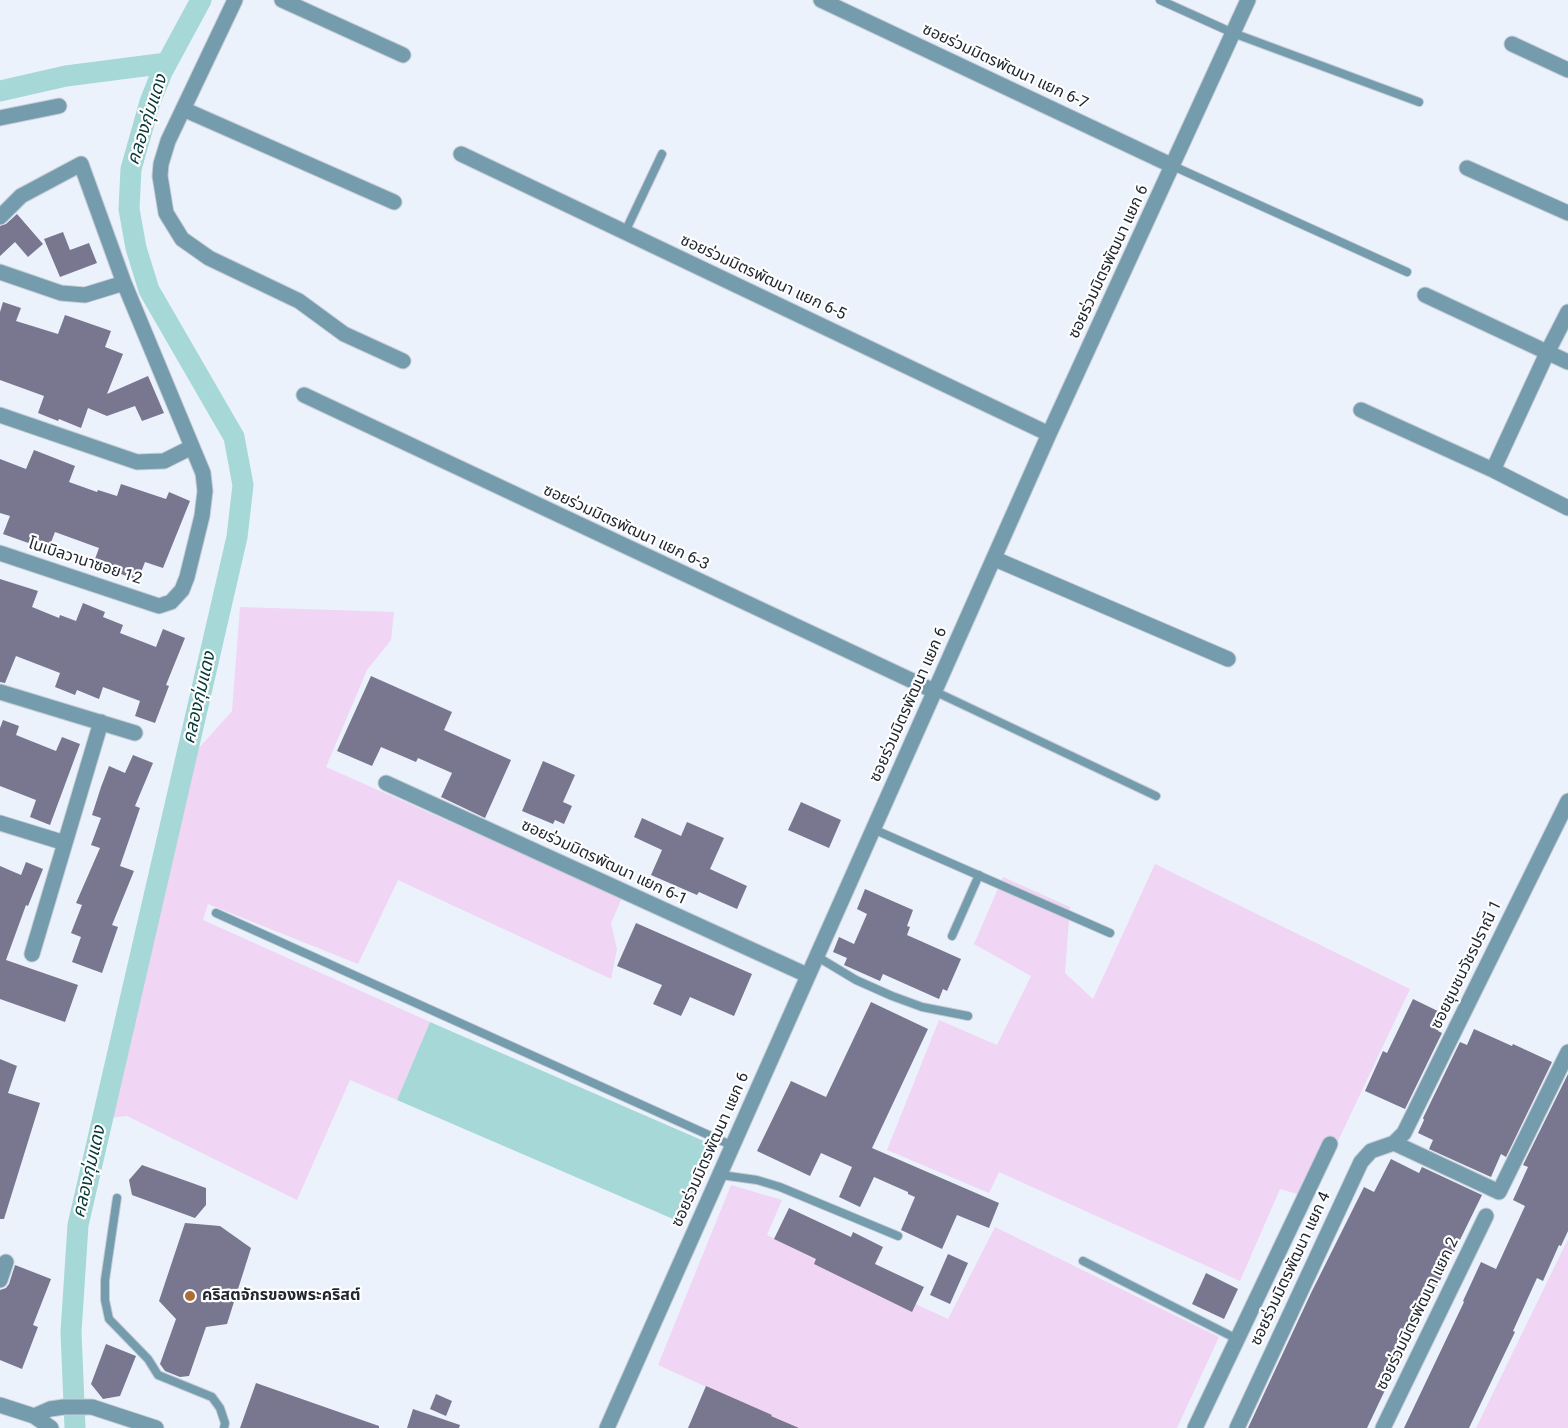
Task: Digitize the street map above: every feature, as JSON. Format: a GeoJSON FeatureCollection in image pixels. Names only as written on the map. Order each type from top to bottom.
{"type":"FeatureCollection","features":[{"type":"Feature","properties":{"kind":"street"},"geometry":{"type":"LineString","coordinates":[[235,0],[168,141],[160,176],[166,213],[182,239],[209,258],[299,301],[344,334],[403,362]]}},
{"type":"Feature","properties":{"kind":"street"},"geometry":{"type":"LineString","coordinates":[[282,0],[403,55]]}},
{"type":"Feature","properties":{"kind":"street","name":"ซอยร่วมมิตรพัฒนา แยก 6-7"},"geometry":{"type":"LineString","coordinates":[[821,0],[1173,166]]}},
{"type":"Feature","properties":{"kind":"street","name":"ซอยร่วมมิตรพัฒนา แยก 6"},"geometry":{"type":"LineString","coordinates":[[607,1428],[934,691],[1248,0]]}},
{"type":"Feature","properties":{"kind":"street"},"geometry":{"type":"LineString","coordinates":[[1512,44],[1568,70]]}},
{"type":"Feature","properties":{"kind":"street"},"geometry":{"type":"LineString","coordinates":[[0,118],[59,106]]}},
{"type":"Feature","properties":{"kind":"street"},"geometry":{"type":"LineString","coordinates":[[183,109],[394,202]]}},
{"type":"Feature","properties":{"kind":"street","name":"ซอยร่วมมิตรพัฒนา แยก 6-5"},"geometry":{"type":"LineString","coordinates":[[461,154],[1050,434]]}},
{"type":"Feature","properties":{"kind":"street"},"geometry":{"type":"LineString","coordinates":[[0,217],[21,196],[81,164],[124,283],[192,447],[164,461],[137,462],[0,415]]}},
{"type":"Feature","properties":{"kind":"street"},"geometry":{"type":"LineString","coordinates":[[1467,168],[1568,213]]}},
{"type":"Feature","properties":{"kind":"street"},"geometry":{"type":"LineString","coordinates":[[0,272],[62,294],[85,295],[124,283]]}},
{"type":"Feature","properties":{"kind":"street"},"geometry":{"type":"LineString","coordinates":[[1425,295],[1568,362]]}},
{"type":"Feature","properties":{"kind":"street"},"geometry":{"type":"LineString","coordinates":[[1493,470],[1568,312]]}},
{"type":"Feature","properties":{"kind":"street","name":"ซอยร่วมมิตรพัฒนา แยก 6-3"},"geometry":{"type":"LineString","coordinates":[[304,395],[934,691]]}},
{"type":"Feature","properties":{"kind":"street"},"geometry":{"type":"LineString","coordinates":[[1361,410],[1493,470],[1568,508]]}},
{"type":"Feature","properties":{"kind":"street","name":"โนเบิลวานาซอย 12"},"geometry":{"type":"LineString","coordinates":[[0,553],[159,606],[171,602],[182,590],[187,577],[202,516],[205,491],[203,472],[192,447]]}},
{"type":"Feature","properties":{"kind":"street"},"geometry":{"type":"LineString","coordinates":[[995,559],[1228,659]]}},
{"type":"Feature","properties":{"kind":"street"},"geometry":{"type":"LineString","coordinates":[[0,692],[135,733]]}},
{"type":"Feature","properties":{"kind":"street"},"geometry":{"type":"LineString","coordinates":[[32,954],[101,722]]}},
{"type":"Feature","properties":{"kind":"street","name":"ซอยร่วมมิตรพัฒนา แยก 6-1"},"geometry":{"type":"LineString","coordinates":[[386,783],[807,975]]}},
{"type":"Feature","properties":{"kind":"street","name":"ซอยชุมชนวัชรปราณี 1"},"geometry":{"type":"LineString","coordinates":[[1394,1143],[1404,1132],[1568,801]]}},
{"type":"Feature","properties":{"kind":"street"},"geometry":{"type":"LineString","coordinates":[[0,823],[65,843]]}},
{"type":"Feature","properties":{"kind":"street"},"geometry":{"type":"LineString","coordinates":[[1394,1143],[1498,1192],[1568,1052]]}},
{"type":"Feature","properties":{"kind":"street","name":"ซอยร่วมมิตรพัฒนา แยก 4"},"geometry":{"type":"LineString","coordinates":[[1237,1428],[1361,1162],[1371,1151],[1394,1143]]}},
{"type":"Feature","properties":{"kind":"street"},"geometry":{"type":"LineString","coordinates":[[1195,1428],[1330,1144]]}},
{"type":"Feature","properties":{"kind":"street","name":"ซอยร่วมมิตรพัฒนา แยก 2"},"geometry":{"type":"LineString","coordinates":[[1383,1428],[1486,1216]]}},
{"type":"Feature","properties":{"kind":"street"},"geometry":{"type":"LineString","coordinates":[[0,1280],[6,1262]]}},
{"type":"Feature","properties":{"kind":"street"},"geometry":{"type":"LineString","coordinates":[[0,1405],[33,1416],[51,1428]]}},
{"type":"Feature","properties":{"kind":"street"},"geometry":{"type":"LineString","coordinates":[[33,1416],[64,1407],[92,1407],[156,1428]]}},
{"type":"Feature","properties":{"kind":"lane"},"geometry":{"type":"LineString","coordinates":[[1160,0],[1233,33],[1419,102]]}},
{"type":"Feature","properties":{"kind":"lane"},"geometry":{"type":"LineString","coordinates":[[625,232],[662,154]]}},
{"type":"Feature","properties":{"kind":"lane"},"geometry":{"type":"LineString","coordinates":[[1173,166],[1407,273]]}},
{"type":"Feature","properties":{"kind":"lane"},"geometry":{"type":"LineString","coordinates":[[934,691],[1156,796]]}},
{"type":"Feature","properties":{"kind":"lane"},"geometry":{"type":"LineString","coordinates":[[873,829],[1110,933]]}},
{"type":"Feature","properties":{"kind":"lane"},"geometry":{"type":"LineString","coordinates":[[952,936],[979,876]]}},
{"type":"Feature","properties":{"kind":"lane"},"geometry":{"type":"LineString","coordinates":[[216,913],[733,1146]]}},
{"type":"Feature","properties":{"kind":"lane"},"geometry":{"type":"LineString","coordinates":[[816,956],[856,980],[892,996],[922,1007],[968,1016]]}},
{"type":"Feature","properties":{"kind":"lane"},"geometry":{"type":"LineString","coordinates":[[721,1174],[757,1180],[780,1187],[898,1236]]}},
{"type":"Feature","properties":{"kind":"lane"},"geometry":{"type":"LineString","coordinates":[[117,1198],[105,1280],[105,1300],[109,1319],[148,1359],[158,1375],[212,1397],[220,1408],[225,1423],[224,1428]]}},
{"type":"Feature","properties":{"kind":"lane"},"geometry":{"type":"LineString","coordinates":[[1083,1261],[1237,1339]]}},
{"type":"Feature","properties":{"kind":"shaded area"},"geometry":{"type":"Polygon","coordinates":[[[240,607],[394,612],[391,640],[367,670],[326,767],[622,898],[611,923],[617,949],[611,979],[398,880],[358,964],[208,904],[203,920],[430,1022],[397,1100],[350,1080],[297,1200],[127,1116],[109,1118],[198,749],[232,711],[240,607]]]}},
{"type":"Feature","properties":{"kind":"shaded area"},"geometry":{"type":"Polygon","coordinates":[[[1155,864],[1410,989],[1311,1198],[1280,1189],[1240,1281],[999,1172],[989,1193],[887,1150],[939,1020],[997,1045],[1031,976],[974,944],[1003,877],[1070,907],[1065,973],[1093,999],[1155,864]]]}},
{"type":"Feature","properties":{"kind":"shaded area"},"geometry":{"type":"Polygon","coordinates":[[[430,1022],[713,1145],[680,1222],[397,1100],[430,1022]]]}},
{"type":"Feature","properties":{"kind":"shaded area"},"geometry":{"type":"Polygon","coordinates":[[[731,1185],[782,1200],[767,1235],[948,1319],[995,1227],[1219,1337],[1177,1428],[797,1428],[658,1365],[731,1185]]]}},
{"type":"Feature","properties":{"kind":"shaded area"},"geometry":{"type":"Polygon","coordinates":[[[1568,1239],[1568,1428],[1476,1428],[1568,1239]]]}},
{"type":"Feature","properties":{"kind":"building"},"geometry":{"type":"Polygon","coordinates":[[[17,214],[43,244],[28,257],[15,242],[0,256],[0,226],[6,224],[17,214]]]}},
{"type":"Feature","properties":{"kind":"building"},"geometry":{"type":"Polygon","coordinates":[[[63,232],[70,250],[89,243],[97,263],[60,277],[44,239],[63,232]]]}},
{"type":"Feature","properties":{"kind":"building"},"geometry":{"type":"Polygon","coordinates":[[[3,302],[21,308],[16,321],[58,334],[65,315],[111,331],[105,347],[123,354],[107,394],[148,376],[164,413],[142,421],[135,406],[107,416],[88,408],[81,428],[38,413],[44,396],[0,380],[0,312],[3,302]]]}},
{"type":"Feature","properties":{"kind":"building"},"geometry":{"type":"Polygon","coordinates":[[[34,450],[75,466],[69,482],[97,492],[98,490],[117,496],[121,484],[166,499],[169,492],[190,501],[163,568],[145,562],[138,580],[118,573],[120,568],[95,559],[99,548],[55,532],[48,550],[3,534],[10,516],[0,513],[0,459],[26,469],[34,450]]]}},
{"type":"Feature","properties":{"kind":"building"},"geometry":{"type":"Polygon","coordinates":[[[0,579],[38,591],[32,607],[59,618],[60,615],[76,621],[83,603],[105,612],[103,617],[123,625],[120,633],[156,647],[163,629],[185,638],[166,685],[169,686],[155,723],[135,716],[140,701],[103,687],[99,699],[77,690],[75,695],[55,687],[60,673],[16,656],[5,683],[0,682],[0,579]]]}},
{"type":"Feature","properties":{"kind":"building"},"geometry":{"type":"Polygon","coordinates":[[[371,676],[452,712],[444,730],[511,760],[485,818],[441,797],[452,773],[418,758],[416,762],[381,747],[372,766],[337,751],[371,676]]]}},
{"type":"Feature","properties":{"kind":"building"},"geometry":{"type":"Polygon","coordinates":[[[3,720],[19,726],[16,735],[56,751],[62,737],[80,744],[50,825],[30,817],[36,800],[0,786],[0,728],[3,720]]]}},
{"type":"Feature","properties":{"kind":"building"},"geometry":{"type":"Polygon","coordinates":[[[133,755],[153,763],[135,806],[140,808],[120,866],[134,871],[112,925],[118,927],[102,973],[72,962],[81,937],[71,933],[82,905],[76,903],[100,848],[91,845],[101,818],[92,815],[101,787],[109,766],[125,773],[133,755]]]}},
{"type":"Feature","properties":{"kind":"building"},"geometry":{"type":"Polygon","coordinates":[[[543,761],[575,775],[563,802],[572,806],[564,824],[555,820],[553,824],[522,811],[543,761]]]}},
{"type":"Feature","properties":{"kind":"building"},"geometry":{"type":"Polygon","coordinates":[[[801,802],[841,820],[829,848],[788,830],[801,802]]]}},
{"type":"Feature","properties":{"kind":"building"},"geometry":{"type":"Polygon","coordinates":[[[642,818],[681,836],[687,822],[724,838],[710,869],[747,886],[737,909],[699,892],[697,895],[651,875],[662,850],[634,837],[642,818]]]}},
{"type":"Feature","properties":{"kind":"building"},"geometry":{"type":"Polygon","coordinates":[[[26,862],[43,869],[28,906],[26,905],[6,960],[78,985],[65,1022],[0,999],[0,866],[21,875],[26,862]]]}},
{"type":"Feature","properties":{"kind":"building"},"geometry":{"type":"Polygon","coordinates":[[[865,889],[913,910],[907,926],[910,927],[907,935],[961,959],[947,991],[943,989],[939,999],[883,974],[880,981],[844,965],[847,958],[833,952],[839,937],[854,944],[867,914],[857,909],[865,889]]]}},
{"type":"Feature","properties":{"kind":"building"},"geometry":{"type":"Polygon","coordinates":[[[636,923],[752,974],[734,1016],[690,997],[681,1016],[653,1004],[662,985],[617,966],[636,923]]]}},
{"type":"Feature","properties":{"kind":"building"},"geometry":{"type":"Polygon","coordinates":[[[1413,999],[1446,1015],[1438,1031],[1442,1033],[1405,1109],[1365,1091],[1383,1051],[1387,1053],[1413,999]]]}},
{"type":"Feature","properties":{"kind":"building"},"geometry":{"type":"Polygon","coordinates":[[[871,1002],[928,1029],[872,1148],[999,1203],[989,1228],[957,1215],[942,1249],[901,1230],[915,1197],[908,1192],[874,1177],[860,1207],[839,1197],[852,1167],[821,1153],[810,1176],[757,1151],[791,1081],[826,1097],[871,1002]]]}},
{"type":"Feature","properties":{"kind":"building"},"geometry":{"type":"Polygon","coordinates":[[[1474,1029],[1552,1062],[1506,1157],[1501,1154],[1491,1177],[1429,1149],[1433,1140],[1418,1133],[1460,1042],[1467,1045],[1474,1029]]]}},
{"type":"Feature","properties":{"kind":"building"},"geometry":{"type":"Polygon","coordinates":[[[0,1059],[17,1066],[8,1093],[40,1103],[4,1219],[0,1219],[0,1059]]]}},
{"type":"Feature","properties":{"kind":"building"},"geometry":{"type":"Polygon","coordinates":[[[1568,1074],[1568,1231],[1543,1281],[1537,1278],[1513,1331],[1515,1332],[1469,1428],[1404,1428],[1481,1262],[1496,1269],[1525,1206],[1513,1200],[1528,1167],[1523,1165],[1568,1074]]]}},
{"type":"Feature","properties":{"kind":"building"},"geometry":{"type":"Polygon","coordinates":[[[1391,1159],[1419,1173],[1422,1167],[1482,1195],[1428,1305],[1426,1304],[1367,1428],[1248,1428],[1364,1187],[1374,1192],[1391,1159]]]}},
{"type":"Feature","properties":{"kind":"building"},"geometry":{"type":"Polygon","coordinates":[[[142,1165],[206,1188],[206,1205],[195,1218],[132,1195],[129,1180],[142,1165]]]}},
{"type":"Feature","properties":{"kind":"building"},"geometry":{"type":"Polygon","coordinates":[[[789,1208],[851,1237],[853,1232],[883,1247],[875,1264],[924,1287],[912,1312],[814,1264],[816,1259],[774,1239],[789,1208]]]}},
{"type":"Feature","properties":{"kind":"building"},"geometry":{"type":"Polygon","coordinates":[[[185,1223],[220,1226],[251,1248],[227,1324],[206,1327],[189,1376],[180,1377],[165,1371],[160,1364],[176,1319],[159,1301],[185,1223]]]}},
{"type":"Feature","properties":{"kind":"building"},"geometry":{"type":"Polygon","coordinates":[[[948,1254],[968,1263],[950,1304],[930,1295],[948,1254]]]}},
{"type":"Feature","properties":{"kind":"building"},"geometry":{"type":"Polygon","coordinates":[[[15,1265],[51,1279],[33,1325],[38,1327],[22,1369],[0,1360],[0,1290],[9,1284],[15,1265]]]}},
{"type":"Feature","properties":{"kind":"building"},"geometry":{"type":"Polygon","coordinates":[[[1206,1273],[1238,1289],[1224,1319],[1192,1304],[1206,1273]]]}},
{"type":"Feature","properties":{"kind":"building"},"geometry":{"type":"Polygon","coordinates":[[[106,1344],[136,1356],[120,1396],[103,1399],[91,1384],[106,1344]]]}},
{"type":"Feature","properties":{"kind":"building"},"geometry":{"type":"Polygon","coordinates":[[[256,1383],[379,1426],[379,1428],[240,1428],[256,1383]]]}},
{"type":"Feature","properties":{"kind":"building"},"geometry":{"type":"Polygon","coordinates":[[[706,1386],[772,1415],[799,1428],[688,1428],[706,1386]]]}},
{"type":"Feature","properties":{"kind":"building"},"geometry":{"type":"Polygon","coordinates":[[[436,1394],[452,1401],[446,1416],[430,1409],[436,1394]]]}},
{"type":"Feature","properties":{"kind":"building"},"geometry":{"type":"Polygon","coordinates":[[[413,1409],[460,1425],[459,1428],[407,1428],[413,1409]]]}},
{"type":"Feature","properties":{"kind":"waterway","name":"คลองกุ่มแดง"},"geometry":{"type":"LineString","coordinates":[[75,1428],[71,1332],[78,1225],[237,537],[243,485],[234,437],[149,290],[136,248],[129,209],[131,169],[150,102],[162,72],[201,0]]}},
{"type":"Feature","properties":{"kind":"waterway"},"geometry":{"type":"LineString","coordinates":[[0,91],[66,76],[167,63]]}},
{"type":"Feature","properties":{"kind":"place","name":"คริสตจักรของพระคริสต์"},"geometry":{"type":"Point","coordinates":[190,1296]}}]}
